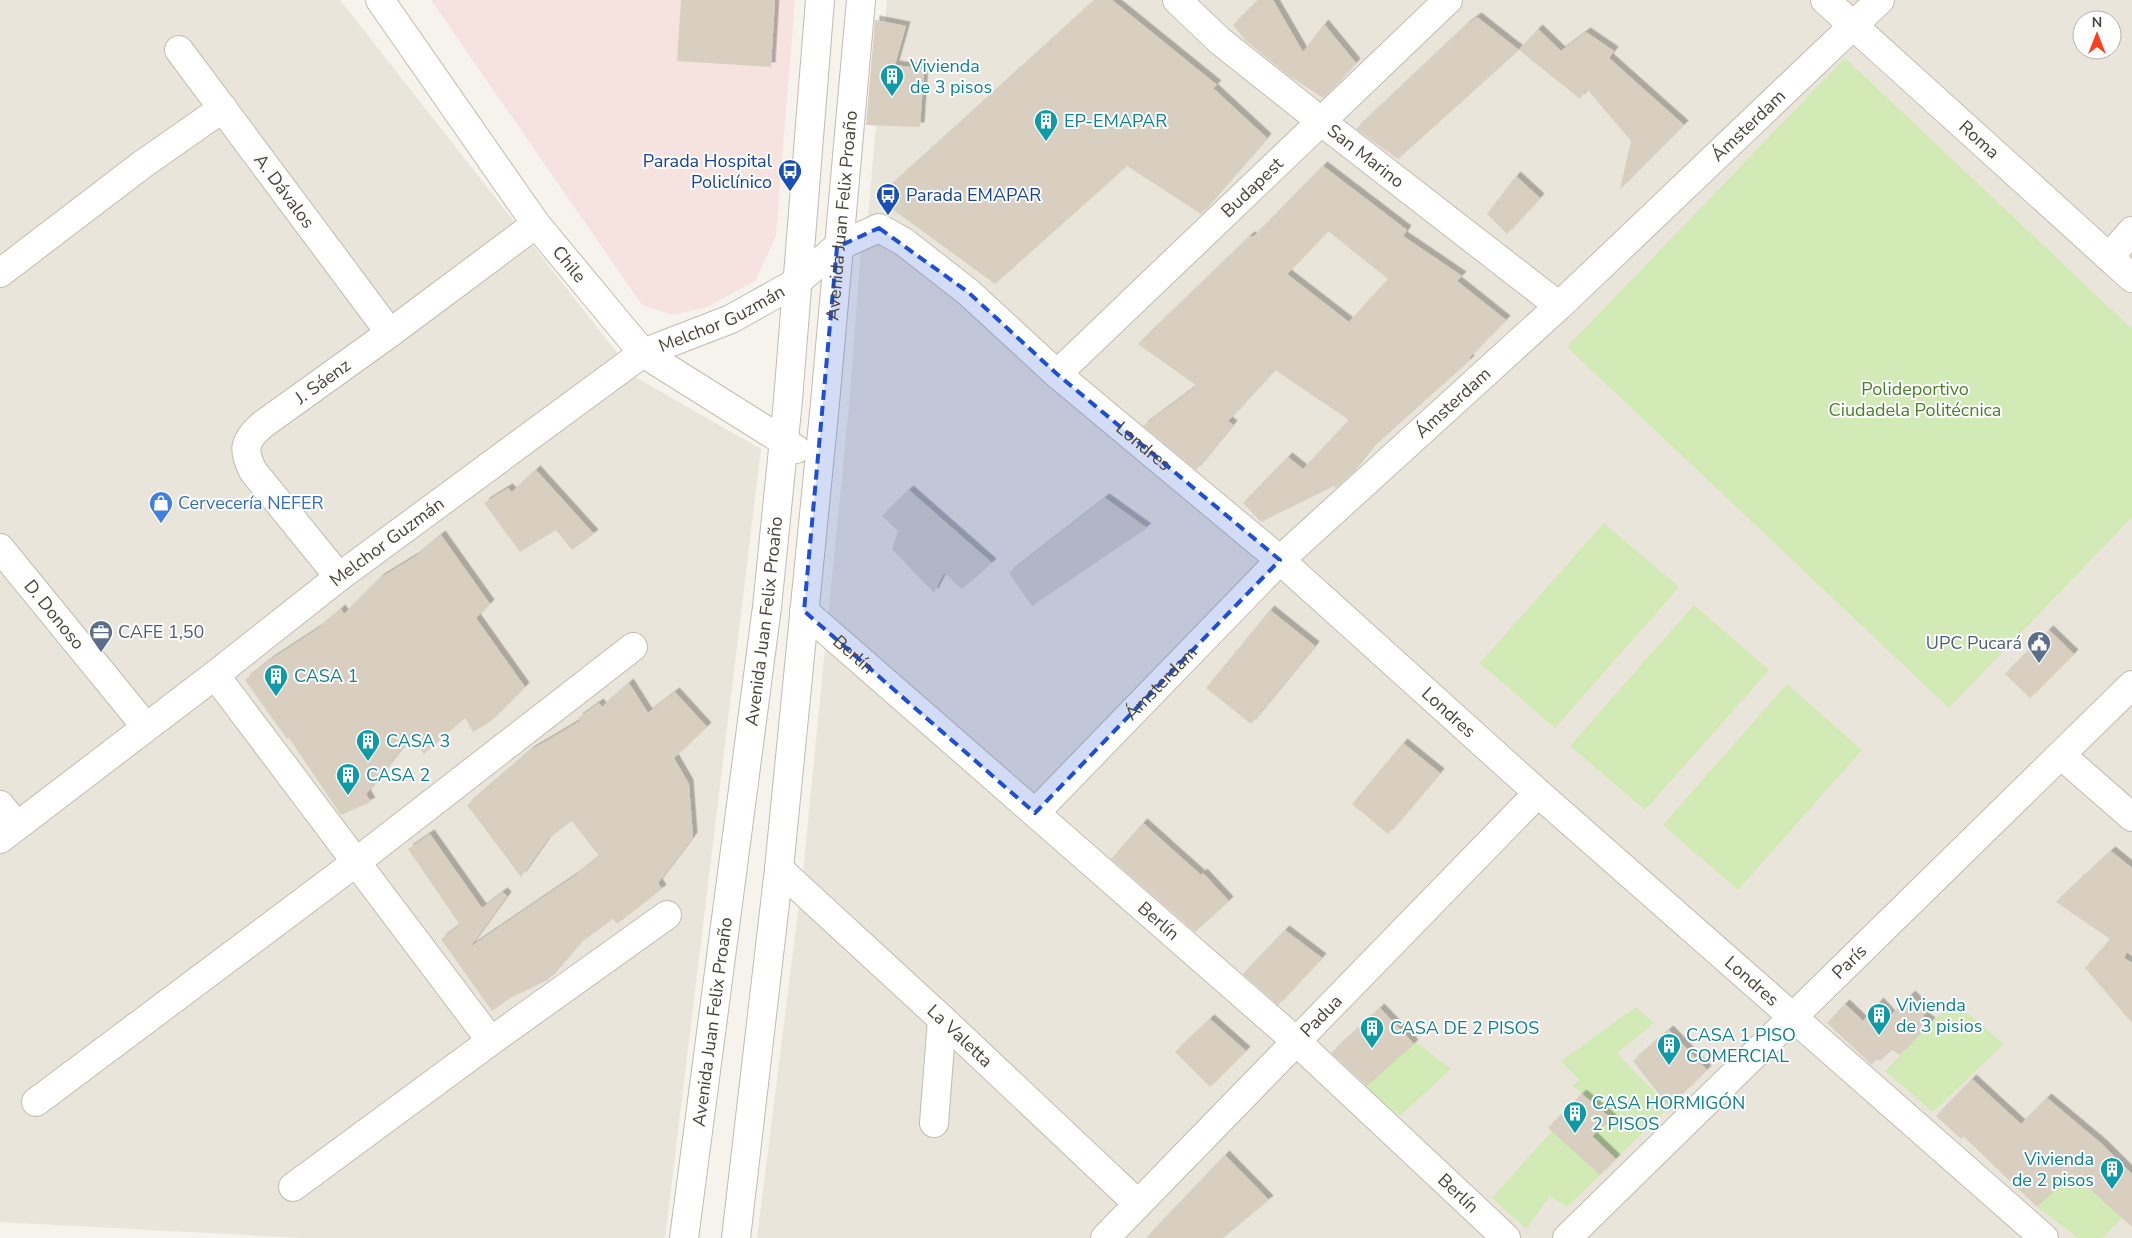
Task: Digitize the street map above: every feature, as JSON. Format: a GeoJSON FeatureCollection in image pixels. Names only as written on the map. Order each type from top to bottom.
{"type":"FeatureCollection","features":[{"type":"Feature","properties":{"kind":"street","name":"Chile"},"geometry":{"type":"LineString","coordinates":[[380,0],[536,224],[644,353],[819,464]]}},
{"type":"Feature","properties":{"kind":"street","name":"Avenida Juan Felix Proaño"},"geometry":{"type":"LineString","coordinates":[[684,1238],[767,607],[797,282],[820,0]]}},
{"type":"Feature","properties":{"kind":"street","name":"Avenida Juan Felix Proaño"},"geometry":{"type":"LineString","coordinates":[[736,1238],[779,869],[819,464],[861,0]]}},
{"type":"Feature","properties":{"kind":"street","name":"San Marino"},"geometry":{"type":"LineString","coordinates":[[1177,0],[1220,41],[1559,306]]}},
{"type":"Feature","properties":{"kind":"street","name":"Budapest"},"geometry":{"type":"LineString","coordinates":[[1058,374],[1448,0]]}},
{"type":"Feature","properties":{"kind":"street","name":"Roma"},"geometry":{"type":"LineString","coordinates":[[1825,0],[2132,278]]}},
{"type":"Feature","properties":{"kind":"street","name":"Ámsterdam"},"geometry":{"type":"LineString","coordinates":[[1035,813],[1280,560],[1559,306],[1880,0]]}},
{"type":"Feature","properties":{"kind":"street","name":"A. Dávalos"},"geometry":{"type":"LineString","coordinates":[[179,50],[390,333]]}},
{"type":"Feature","properties":{"kind":"street"},"geometry":{"type":"LineString","coordinates":[[0,273],[143,164],[223,108]]}},
{"type":"Feature","properties":{"kind":"street","name":"J. Sáenz"},"geometry":{"type":"LineString","coordinates":[[339,577],[252,471],[246,458],[246,445],[252,434],[536,224]]}},
{"type":"Feature","properties":{"kind":"street","name":"Londres"},"geometry":{"type":"LineString","coordinates":[[838,247],[879,228],[904,242],[968,292],[1058,374],[1280,560],[1538,793],[2044,1238]]}},
{"type":"Feature","properties":{"kind":"street"},"geometry":{"type":"LineString","coordinates":[[2109,257],[2132,231]]}},
{"type":"Feature","properties":{"kind":"street","name":"Melchor Guzmán"},"geometry":{"type":"LineString","coordinates":[[8,833],[215,675],[339,577],[644,353],[731,319],[797,282],[838,247]]}},
{"type":"Feature","properties":{"kind":"street","name":"D. Donoso"},"geometry":{"type":"LineString","coordinates":[[0,548],[146,727]]}},
{"type":"Feature","properties":{"kind":"street","name":"Berlín"},"geometry":{"type":"LineString","coordinates":[[804,611],[1297,1042],[1506,1238]]}},
{"type":"Feature","properties":{"kind":"street"},"geometry":{"type":"LineString","coordinates":[[36,1102],[355,863],[633,647]]}},
{"type":"Feature","properties":{"kind":"street"},"geometry":{"type":"LineString","coordinates":[[215,675],[491,1041]]}},
{"type":"Feature","properties":{"kind":"street","name":"París"},"geometry":{"type":"LineString","coordinates":[[1567,1238],[1794,1018],[2132,685]]}},
{"type":"Feature","properties":{"kind":"street"},"geometry":{"type":"LineString","coordinates":[[2061,756],[2132,817]]}},
{"type":"Feature","properties":{"kind":"street","name":"Padua"},"geometry":{"type":"LineString","coordinates":[[1105,1238],[1538,793]]}},
{"type":"Feature","properties":{"kind":"street"},"geometry":{"type":"LineString","coordinates":[[0,805],[8,833]]}},
{"type":"Feature","properties":{"kind":"street","name":"La Valetta"},"geometry":{"type":"LineString","coordinates":[[779,869],[942,1019],[1138,1204]]}},
{"type":"Feature","properties":{"kind":"street"},"geometry":{"type":"LineString","coordinates":[[293,1187],[491,1041],[668,915]]}},
{"type":"Feature","properties":{"kind":"street"},"geometry":{"type":"LineString","coordinates":[[934,1122],[942,1019]]}},
{"type":"Feature","properties":{"kind":"highlighted area"},"geometry":{"type":"Polygon","coordinates":[[[879,228],[968,292],[1057,374],[1280,560],[1035,813],[804,611],[837,247],[879,228]]]}},
{"type":"Feature","properties":{"kind":"shaded area"},"geometry":{"type":"Polygon","coordinates":[[[0,0],[340,0],[637,378],[761,449],[665,1238],[302,1238],[0,1222],[0,0]]]}},
{"type":"Feature","properties":{"kind":"shaded area"},"geometry":{"type":"Polygon","coordinates":[[[431,0],[795,0],[776,236],[755,281],[707,307],[672,315],[642,305],[431,0]]]}},
{"type":"Feature","properties":{"kind":"shaded area"},"geometry":{"type":"Polygon","coordinates":[[[887,0],[2132,0],[2132,1238],[757,1238],[803,872],[849,405],[861,250],[868,217],[887,0]]]}},
{"type":"Feature","properties":{"kind":"green space","name":"Polideportivo Ciudadela Politécnica"},"geometry":{"type":"Polygon","coordinates":[[[1845,58],[2132,329],[2132,517],[1949,708],[1567,347],[1845,58]]]}},
{"type":"Feature","properties":{"kind":"green space"},"geometry":{"type":"Polygon","coordinates":[[[1604,523],[1679,587],[1555,728],[1480,663],[1604,523]]]}},
{"type":"Feature","properties":{"kind":"green space"},"geometry":{"type":"Polygon","coordinates":[[[1694,605],[1769,670],[1645,810],[1570,746],[1694,605]]]}},
{"type":"Feature","properties":{"kind":"green space"},"geometry":{"type":"Polygon","coordinates":[[[1787,684],[1862,750],[1738,890],[1663,825],[1787,684]]]}},
{"type":"Feature","properties":{"kind":"green space"},"geometry":{"type":"Polygon","coordinates":[[[1953,1001],[2004,1044],[1933,1112],[1885,1071],[1953,1001]]]}},
{"type":"Feature","properties":{"kind":"green space"},"geometry":{"type":"Polygon","coordinates":[[[1636,1007],[1654,1023],[1617,1053],[1669,1107],[1616,1159],[1592,1136],[1611,1119],[1573,1086],[1579,1080],[1561,1061],[1636,1007]]]}},
{"type":"Feature","properties":{"kind":"green space"},"geometry":{"type":"Polygon","coordinates":[[[1416,1042],[1451,1069],[1400,1116],[1365,1088],[1416,1042]]]}},
{"type":"Feature","properties":{"kind":"green space"},"geometry":{"type":"Polygon","coordinates":[[[1552,1131],[1600,1175],[1567,1207],[1550,1196],[1526,1229],[1492,1198],[1552,1131]]]}},
{"type":"Feature","properties":{"kind":"green space"},"geometry":{"type":"Polygon","coordinates":[[[2072,1173],[2122,1218],[2102,1238],[2078,1238],[2037,1207],[2072,1173]]]}},
{"type":"Feature","properties":{"kind":"building"},"geometry":{"type":"Polygon","coordinates":[[[681,0],[775,0],[771,67],[677,61],[681,0]]]}},
{"type":"Feature","properties":{"kind":"building","name":"EP-EMAPAR"},"geometry":{"type":"Polygon","coordinates":[[[1095,0],[1112,0],[1217,85],[1213,88],[1267,138],[1201,214],[1127,166],[995,284],[877,198],[1095,0]]]}},
{"type":"Feature","properties":{"kind":"building"},"geometry":{"type":"Polygon","coordinates":[[[1258,0],[1273,0],[1303,52],[1324,24],[1356,63],[1323,98],[1288,75],[1246,41],[1233,25],[1258,0]]]}},
{"type":"Feature","properties":{"kind":"building"},"geometry":{"type":"Polygon","coordinates":[[[1477,17],[1519,50],[1398,159],[1356,129],[1466,25],[1477,17]]]}},
{"type":"Feature","properties":{"kind":"building","name":"Vivienda de 3 pisos"},"geometry":{"type":"Polygon","coordinates":[[[875,20],[906,26],[895,65],[924,69],[920,127],[866,125],[875,20]]]}},
{"type":"Feature","properties":{"kind":"building"},"geometry":{"type":"Polygon","coordinates":[[[1538,29],[1561,51],[1586,32],[1614,51],[1609,58],[1684,125],[1620,189],[1631,141],[1587,89],[1580,99],[1519,50],[1538,29]]]}},
{"type":"Feature","properties":{"kind":"building"},"geometry":{"type":"Polygon","coordinates":[[[1323,166],[1407,230],[1403,236],[1462,276],[1457,281],[1506,320],[1469,358],[1470,360],[1371,449],[1349,476],[1336,488],[1334,486],[1261,522],[1243,503],[1288,457],[1303,469],[1349,420],[1275,370],[1228,421],[1233,425],[1196,470],[1143,426],[1197,386],[1138,344],[1250,236],[1253,237],[1323,166]],[[1328,231],[1287,274],[1349,322],[1388,279],[1328,231]]]}},
{"type":"Feature","properties":{"kind":"building"},"geometry":{"type":"Polygon","coordinates":[[[1516,176],[1540,198],[1507,234],[1487,214],[1516,176]]]}},
{"type":"Feature","properties":{"kind":"building"},"geometry":{"type":"Polygon","coordinates":[[[536,470],[594,534],[572,550],[556,530],[520,552],[484,503],[508,488],[512,492],[536,470]]]}},
{"type":"Feature","properties":{"kind":"building"},"geometry":{"type":"Polygon","coordinates":[[[909,490],[992,563],[962,589],[944,573],[934,593],[892,549],[898,531],[882,516],[909,490]]]}},
{"type":"Feature","properties":{"kind":"building"},"geometry":{"type":"Polygon","coordinates":[[[1105,498],[1147,528],[1032,606],[1009,573],[1105,498]]]}},
{"type":"Feature","properties":{"kind":"building"},"geometry":{"type":"Polygon","coordinates":[[[441,535],[490,604],[476,618],[525,687],[490,722],[473,732],[465,718],[424,754],[411,737],[366,794],[371,802],[341,815],[289,738],[287,739],[245,680],[270,660],[319,628],[341,609],[344,614],[380,578],[416,556],[441,535]]]}},
{"type":"Feature","properties":{"kind":"building"},"geometry":{"type":"Polygon","coordinates":[[[1270,610],[1315,646],[1251,724],[1206,688],[1270,610]]]}},
{"type":"Feature","properties":{"kind":"building","name":"UPC Pucará"},"geometry":{"type":"Polygon","coordinates":[[[2049,630],[2074,654],[2030,698],[2005,674],[2049,630]]]}},
{"type":"Feature","properties":{"kind":"building"},"geometry":{"type":"Polygon","coordinates":[[[629,683],[648,713],[675,692],[707,727],[674,758],[689,784],[693,837],[658,883],[662,889],[617,924],[613,919],[579,944],[548,980],[510,998],[492,1011],[441,939],[460,925],[408,849],[430,834],[482,908],[503,892],[507,896],[470,947],[576,875],[599,856],[572,821],[548,839],[521,877],[467,805],[531,750],[580,721],[578,718],[599,703],[602,707],[629,683]]]}},
{"type":"Feature","properties":{"kind":"building"},"geometry":{"type":"Polygon","coordinates":[[[1403,743],[1440,773],[1388,834],[1352,804],[1403,743]]]}},
{"type":"Feature","properties":{"kind":"building"},"geometry":{"type":"Polygon","coordinates":[[[1143,823],[1201,875],[1203,873],[1229,901],[1195,932],[1111,859],[1143,823]]]}},
{"type":"Feature","properties":{"kind":"building"},"geometry":{"type":"Polygon","coordinates":[[[2111,851],[2132,868],[2132,955],[2127,952],[2124,958],[2132,963],[2132,1023],[2085,968],[2110,939],[2056,902],[2111,851]]]}},
{"type":"Feature","properties":{"kind":"building"},"geometry":{"type":"Polygon","coordinates":[[[1285,930],[1322,958],[1278,1005],[1243,974],[1285,930]]]}},
{"type":"Feature","properties":{"kind":"building","name":"Vivienda de 3 pisios"},"geometry":{"type":"Polygon","coordinates":[[[1911,995],[1927,1012],[1923,1016],[1931,1022],[1900,1055],[1892,1050],[1880,1061],[1877,1058],[1872,1065],[1827,1023],[1845,1004],[1863,1021],[1879,1002],[1891,1015],[1911,995]]]}},
{"type":"Feature","properties":{"kind":"building","name":"CASA DE 2 PISOS"},"geometry":{"type":"Polygon","coordinates":[[[1380,1008],[1414,1044],[1367,1086],[1331,1053],[1380,1008]]]}},
{"type":"Feature","properties":{"kind":"building"},"geometry":{"type":"Polygon","coordinates":[[[1210,1019],[1246,1051],[1210,1087],[1175,1052],[1210,1019]]]}},
{"type":"Feature","properties":{"kind":"building","name":"CASA 1 PISO COMERCIAL"},"geometry":{"type":"Polygon","coordinates":[[[1669,1030],[1707,1070],[1669,1107],[1633,1061],[1669,1030]]]}},
{"type":"Feature","properties":{"kind":"building"},"geometry":{"type":"Polygon","coordinates":[[[1972,1079],[2021,1124],[2047,1098],[2102,1144],[2132,1174],[2132,1227],[2072,1173],[2037,1207],[1963,1136],[1961,1139],[1936,1116],[1972,1079]]]}},
{"type":"Feature","properties":{"kind":"building","name":"CASA HORMIGÓN 2 PISOS"},"geometry":{"type":"Polygon","coordinates":[[[1582,1094],[1612,1119],[1592,1136],[1616,1159],[1600,1175],[1548,1128],[1582,1094]]]}},
{"type":"Feature","properties":{"kind":"building"},"geometry":{"type":"Polygon","coordinates":[[[1225,1155],[1269,1200],[1223,1238],[1146,1238],[1225,1155]]]}},
{"type":"Feature","properties":{"kind":"place","name":"Vivienda de 3 pisos"},"geometry":{"type":"Point","coordinates":[892,97]}},
{"type":"Feature","properties":{"kind":"place","name":"EP-EMAPAR"},"geometry":{"type":"Point","coordinates":[1046,142]}},
{"type":"Feature","properties":{"kind":"place","name":"Parada Hospital Policlínico"},"geometry":{"type":"Point","coordinates":[790,192]}},
{"type":"Feature","properties":{"kind":"place","name":"Parada EMAPAR"},"geometry":{"type":"Point","coordinates":[888,216]}},
{"type":"Feature","properties":{"kind":"place","name":"Cervecería NEFER"},"geometry":{"type":"Point","coordinates":[161,524]}},
{"type":"Feature","properties":{"kind":"place","name":"CAFE 1,50"},"geometry":{"type":"Point","coordinates":[101,653]}},
{"type":"Feature","properties":{"kind":"place","name":"UPC Pucará"},"geometry":{"type":"Point","coordinates":[2039,664]}},
{"type":"Feature","properties":{"kind":"place","name":"CASA 1"},"geometry":{"type":"Point","coordinates":[276,697]}},
{"type":"Feature","properties":{"kind":"place","name":"CASA 3"},"geometry":{"type":"Point","coordinates":[368,762]}},
{"type":"Feature","properties":{"kind":"place","name":"CASA 2"},"geometry":{"type":"Point","coordinates":[348,796]}},
{"type":"Feature","properties":{"kind":"place","name":"Vivienda de 3 pisios"},"geometry":{"type":"Point","coordinates":[1879,1036]}},
{"type":"Feature","properties":{"kind":"place","name":"CASA DE 2 PISOS"},"geometry":{"type":"Point","coordinates":[1372,1049]}},
{"type":"Feature","properties":{"kind":"place","name":"CASA 1 PISO COMERCIAL"},"geometry":{"type":"Point","coordinates":[1669,1066]}},
{"type":"Feature","properties":{"kind":"place","name":"CASA HORMIGÓN 2 PISOS"},"geometry":{"type":"Point","coordinates":[1575,1134]}},
{"type":"Feature","properties":{"kind":"place","name":"Vivienda de 2 pisos"},"geometry":{"type":"Point","coordinates":[2112,1190]}}]}
